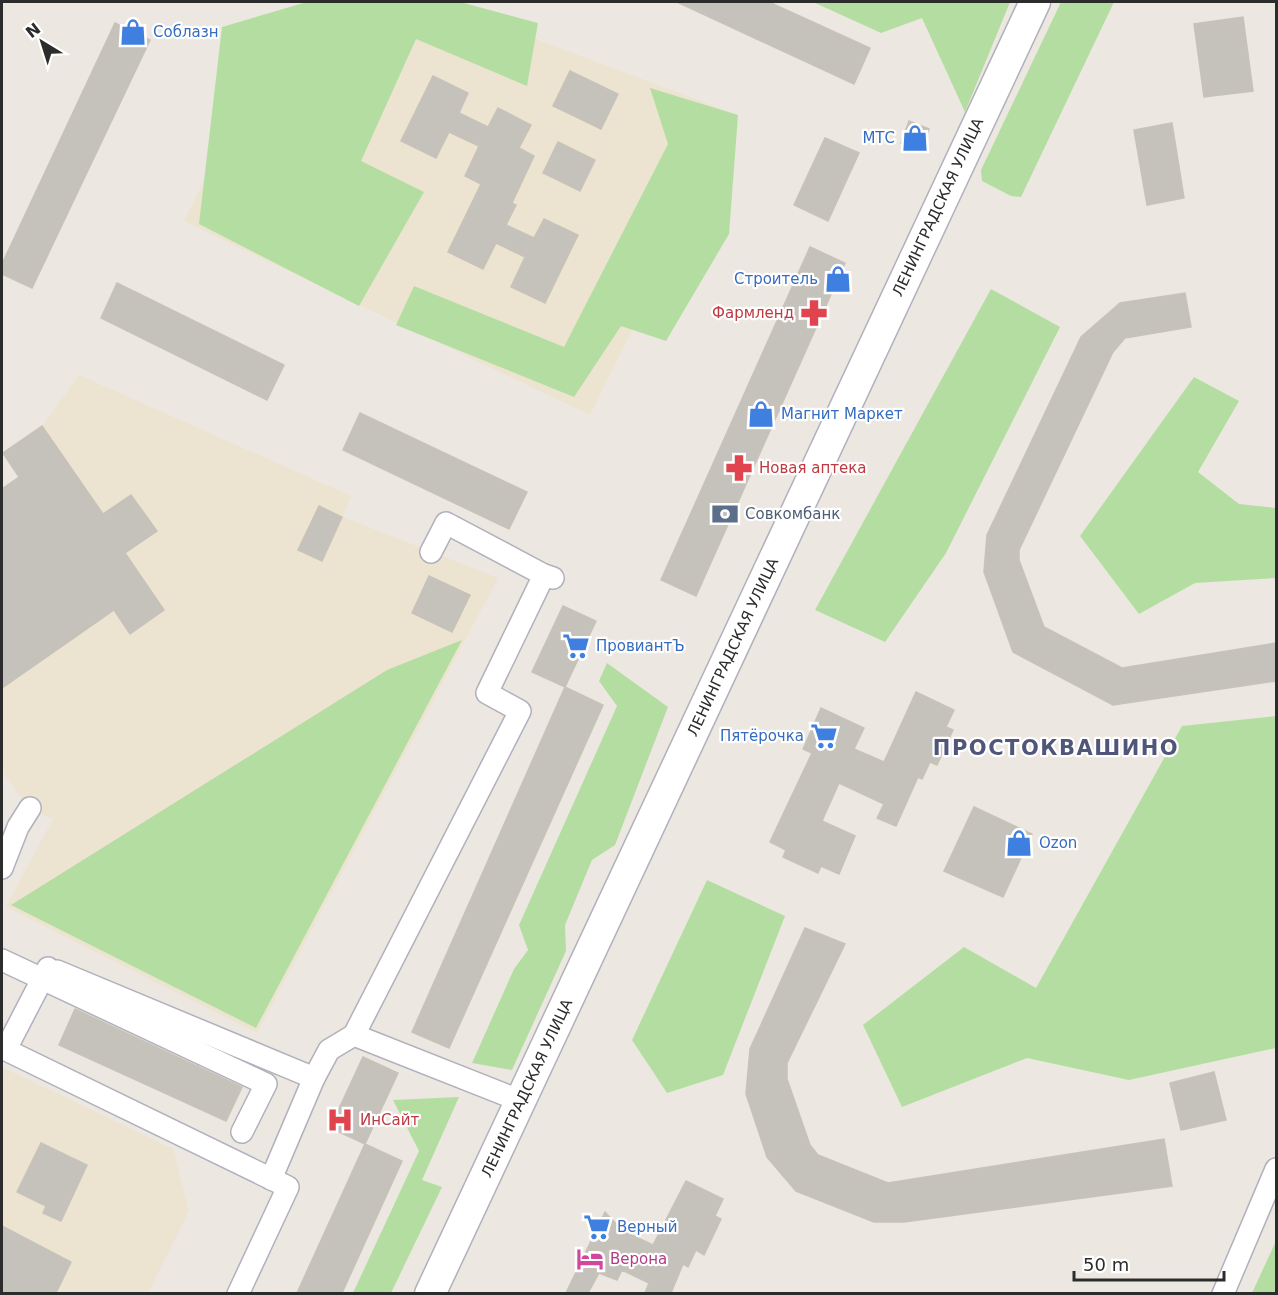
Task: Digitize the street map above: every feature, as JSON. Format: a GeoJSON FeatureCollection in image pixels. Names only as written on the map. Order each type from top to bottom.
{"type":"FeatureCollection","features":[{"type":"Feature","properties":{"kind":"main road","name":"ЛЕНИНГРАДСКАЯ УЛИЦА"},"geometry":{"type":"LineString","coordinates":[[430,1293],[1035,2]]}},
{"type":"Feature","properties":{"kind":"street"},"geometry":{"type":"LineString","coordinates":[[271,1179],[314,1078],[329,1050],[354,1035],[520,711],[487,693],[549,577],[446,523],[431,552]]}},
{"type":"Feature","properties":{"kind":"street"},"geometry":{"type":"LineString","coordinates":[[2,868],[18,827],[30,808]]}},
{"type":"Feature","properties":{"kind":"street"},"geometry":{"type":"LineString","coordinates":[[2,948],[45,974],[266,1084],[242,1131]]}},
{"type":"Feature","properties":{"kind":"street"},"geometry":{"type":"LineString","coordinates":[[2,960],[45,974],[314,1078]]}},
{"type":"Feature","properties":{"kind":"street"},"geometry":{"type":"LineString","coordinates":[[45,974],[4,1048],[288,1187],[238,1293]]}},
{"type":"Feature","properties":{"kind":"street"},"geometry":{"type":"LineString","coordinates":[[354,1035],[520,1101]]}},
{"type":"Feature","properties":{"kind":"street"},"geometry":{"type":"LineString","coordinates":[[1223,1293],[1274,1181]]}},
{"type":"Feature","properties":{"kind":"shaded area"},"geometry":{"type":"Polygon","coordinates":[[[437,2],[738,115],[590,415],[184,221],[281,26],[437,2]]]}},
{"type":"Feature","properties":{"kind":"shaded area"},"geometry":{"type":"Polygon","coordinates":[[[79,375],[351,496],[343,517],[498,578],[257,1033],[6,907],[53,819],[30,808],[2,772],[2,489],[19,477],[3,453],[42,426],[79,375]]]}},
{"type":"Feature","properties":{"kind":"shaded area"},"geometry":{"type":"Polygon","coordinates":[[[2,1067],[173,1149],[189,1211],[148,1293],[2,1293],[2,1067]]]}},
{"type":"Feature","properties":{"kind":"green space"},"geometry":{"type":"Polygon","coordinates":[[[307,2],[460,2],[538,23],[527,86],[416,39],[361,161],[424,192],[359,306],[199,224],[222,27],[307,2]]]}},
{"type":"Feature","properties":{"kind":"green space"},"geometry":{"type":"Polygon","coordinates":[[[813,2],[1010,2],[965,112],[922,18],[881,33],[813,2]]]}},
{"type":"Feature","properties":{"kind":"green space"},"geometry":{"type":"Polygon","coordinates":[[[1061,2],[1114,2],[1021,197],[1011,196],[982,181],[981,170],[1061,2]]]}},
{"type":"Feature","properties":{"kind":"green space"},"geometry":{"type":"Polygon","coordinates":[[[650,88],[738,115],[729,234],[666,341],[621,326],[574,397],[396,325],[414,286],[564,347],[668,144],[650,88]]]}},
{"type":"Feature","properties":{"kind":"green space"},"geometry":{"type":"Polygon","coordinates":[[[991,289],[1060,327],[946,553],[885,642],[815,610],[991,289]]]}},
{"type":"Feature","properties":{"kind":"green space"},"geometry":{"type":"Polygon","coordinates":[[[1194,377],[1239,401],[1198,472],[1239,504],[1276,508],[1276,578],[1195,583],[1139,614],[1080,536],[1194,377]]]}},
{"type":"Feature","properties":{"kind":"green space"},"geometry":{"type":"Polygon","coordinates":[[[462,640],[256,1028],[11,905],[387,670],[462,640]]]}},
{"type":"Feature","properties":{"kind":"green space"},"geometry":{"type":"Polygon","coordinates":[[[607,663],[668,707],[615,845],[592,860],[565,925],[566,951],[512,1070],[472,1063],[514,969],[528,950],[519,925],[617,706],[599,681],[607,663]]]}},
{"type":"Feature","properties":{"kind":"green space"},"geometry":{"type":"Polygon","coordinates":[[[1276,716],[1276,1048],[1129,1080],[1027,1058],[902,1107],[863,1025],[964,947],[1036,988],[1182,726],[1276,716]]]}},
{"type":"Feature","properties":{"kind":"green space"},"geometry":{"type":"Polygon","coordinates":[[[707,880],[785,916],[723,1075],[667,1093],[632,1040],[707,880]]]}},
{"type":"Feature","properties":{"kind":"green space"},"geometry":{"type":"Polygon","coordinates":[[[459,1097],[422,1180],[442,1187],[391,1293],[353,1293],[419,1151],[393,1100],[459,1097]]]}},
{"type":"Feature","properties":{"kind":"green space"},"geometry":{"type":"Polygon","coordinates":[[[1276,1241],[1276,1293],[1252,1293],[1276,1241]]]}},
{"type":"Feature","properties":{"kind":"building"},"geometry":{"type":"Polygon","coordinates":[[[677,2],[769,2],[870,48],[854,84],[677,2]]]}},
{"type":"Feature","properties":{"kind":"building"},"geometry":{"type":"Polygon","coordinates":[[[1243,17],[1253,91],[1204,97],[1194,24],[1243,17]]]}},
{"type":"Feature","properties":{"kind":"building"},"geometry":{"type":"Polygon","coordinates":[[[115,23],[150,40],[32,288],[2,274],[2,264],[115,23]]]}},
{"type":"Feature","properties":{"kind":"building"},"geometry":{"type":"Polygon","coordinates":[[[570,71],[618,94],[601,129],[553,106],[570,71]]]}},
{"type":"Feature","properties":{"kind":"building"},"geometry":{"type":"Polygon","coordinates":[[[433,76],[468,93],[459,113],[488,127],[498,108],[531,125],[519,148],[534,156],[512,203],[516,205],[506,225],[534,238],[544,219],[578,235],[545,303],[511,287],[525,257],[496,243],[483,269],[448,252],[481,184],[465,176],[479,146],[449,132],[436,158],[401,141],[433,76]]]}},
{"type":"Feature","properties":{"kind":"building"},"geometry":{"type":"Polygon","coordinates":[[[909,121],[929,129],[921,151],[901,143],[909,121]]]}},
{"type":"Feature","properties":{"kind":"building"},"geometry":{"type":"Polygon","coordinates":[[[1172,123],[1184,198],[1147,205],[1134,130],[1172,123]]]}},
{"type":"Feature","properties":{"kind":"building"},"geometry":{"type":"Polygon","coordinates":[[[825,138],[859,153],[828,221],[794,205],[825,138]]]}},
{"type":"Feature","properties":{"kind":"building"},"geometry":{"type":"Polygon","coordinates":[[[558,142],[595,160],[580,191],[543,173],[558,142]]]}},
{"type":"Feature","properties":{"kind":"building"},"geometry":{"type":"Polygon","coordinates":[[[810,247],[845,263],[696,596],[661,580],[810,247]]]}},
{"type":"Feature","properties":{"kind":"building"},"geometry":{"type":"Polygon","coordinates":[[[117,283],[284,365],[267,400],[101,318],[117,283]]]}},
{"type":"Feature","properties":{"kind":"building"},"geometry":{"type":"Polygon","coordinates":[[[1185,293],[1191,327],[1125,338],[1113,352],[1019,550],[1019,560],[1044,627],[1122,668],[1276,643],[1276,681],[1113,705],[1013,652],[984,572],[987,535],[1081,337],[1120,303],[1185,293]]]}},
{"type":"Feature","properties":{"kind":"building"},"geometry":{"type":"Polygon","coordinates":[[[360,413],[527,492],[509,529],[343,450],[360,413]]]}},
{"type":"Feature","properties":{"kind":"building"},"geometry":{"type":"Polygon","coordinates":[[[42,426],[103,514],[131,495],[157,531],[125,553],[164,610],[130,634],[114,610],[2,688],[2,489],[19,477],[3,453],[42,426]]]}},
{"type":"Feature","properties":{"kind":"building"},"geometry":{"type":"Polygon","coordinates":[[[319,506],[342,517],[322,561],[298,550],[319,506]]]}},
{"type":"Feature","properties":{"kind":"building"},"geometry":{"type":"Polygon","coordinates":[[[429,576],[470,595],[452,632],[412,613],[429,576]]]}},
{"type":"Feature","properties":{"kind":"building"},"geometry":{"type":"Polygon","coordinates":[[[563,606],[596,621],[565,687],[532,672],[563,606]]]}},
{"type":"Feature","properties":{"kind":"building"},"geometry":{"type":"Polygon","coordinates":[[[565,687],[603,705],[449,1048],[412,1032],[565,687]]]}},
{"type":"Feature","properties":{"kind":"building"},"geometry":{"type":"Polygon","coordinates":[[[916,692],[954,710],[946,727],[953,730],[937,765],[930,762],[922,779],[918,777],[896,826],[877,818],[884,804],[839,783],[822,821],[855,836],[839,874],[821,866],[818,873],[783,857],[786,850],[770,842],[812,753],[803,749],[821,708],[864,728],[854,749],[884,762],[916,692]]]}},
{"type":"Feature","properties":{"kind":"building"},"geometry":{"type":"Polygon","coordinates":[[[974,807],[1032,834],[1003,897],[944,871],[974,807]]]}},
{"type":"Feature","properties":{"kind":"building"},"geometry":{"type":"Polygon","coordinates":[[[805,928],[845,944],[787,1063],[787,1079],[810,1145],[818,1155],[888,1183],[1164,1139],[1172,1186],[904,1222],[874,1222],[796,1191],[767,1157],[746,1094],[750,1049],[805,928]]]}},
{"type":"Feature","properties":{"kind":"building"},"geometry":{"type":"Polygon","coordinates":[[[75,1009],[242,1087],[226,1121],[59,1045],[75,1009]]]}},
{"type":"Feature","properties":{"kind":"building"},"geometry":{"type":"Polygon","coordinates":[[[363,1057],[398,1073],[365,1144],[330,1128],[363,1057]]]}},
{"type":"Feature","properties":{"kind":"building"},"geometry":{"type":"Polygon","coordinates":[[[1214,1072],[1226,1120],[1181,1130],[1170,1083],[1214,1072]]]}},
{"type":"Feature","properties":{"kind":"building"},"geometry":{"type":"Polygon","coordinates":[[[41,1143],[87,1165],[61,1221],[43,1213],[46,1206],[17,1192],[41,1143]]]}},
{"type":"Feature","properties":{"kind":"building"},"geometry":{"type":"Polygon","coordinates":[[[365,1144],[402,1161],[342,1293],[297,1293],[365,1144]]]}},
{"type":"Feature","properties":{"kind":"building"},"geometry":{"type":"Polygon","coordinates":[[[686,1181],[723,1199],[715,1216],[721,1219],[704,1255],[696,1250],[688,1267],[683,1264],[671,1293],[645,1293],[649,1283],[622,1270],[617,1280],[599,1273],[588,1293],[566,1293],[605,1212],[623,1231],[653,1245],[686,1181]]]}},
{"type":"Feature","properties":{"kind":"building"},"geometry":{"type":"Polygon","coordinates":[[[2,1226],[71,1262],[56,1293],[2,1293],[2,1226]]]}},
{"type":"Feature","properties":{"kind":"place","name":"Соблазн"},"geometry":{"type":"Point","coordinates":[133,32]}},
{"type":"Feature","properties":{"kind":"place","name":"МТС"},"geometry":{"type":"Point","coordinates":[915,138]}},
{"type":"Feature","properties":{"kind":"place","name":"Строитель"},"geometry":{"type":"Point","coordinates":[838,279]}},
{"type":"Feature","properties":{"kind":"place","name":"Фармленд"},"geometry":{"type":"Point","coordinates":[814,313]}},
{"type":"Feature","properties":{"kind":"place","name":"Магнит Маркет"},"geometry":{"type":"Point","coordinates":[761,414]}},
{"type":"Feature","properties":{"kind":"place","name":"Новая аптека"},"geometry":{"type":"Point","coordinates":[739,468]}},
{"type":"Feature","properties":{"kind":"place","name":"Совкомбанк"},"geometry":{"type":"Point","coordinates":[725,514]}},
{"type":"Feature","properties":{"kind":"place","name":"ПровиантЪ"},"geometry":{"type":"Point","coordinates":[576,646]}},
{"type":"Feature","properties":{"kind":"place","name":"Пятёрочка"},"geometry":{"type":"Point","coordinates":[824,736]}},
{"type":"Feature","properties":{"kind":"place","name":"Ozon"},"geometry":{"type":"Point","coordinates":[1019,843]}},
{"type":"Feature","properties":{"kind":"place","name":"ИнСайт"},"geometry":{"type":"Point","coordinates":[340,1120]}},
{"type":"Feature","properties":{"kind":"place","name":"Верный"},"geometry":{"type":"Point","coordinates":[597,1227]}},
{"type":"Feature","properties":{"kind":"place","name":"Верона"},"geometry":{"type":"Point","coordinates":[590,1259]}},
{"type":"Feature","properties":{"kind":"district","name":"ПРОСТОКВАШИНО"},"geometry":{"type":"Point","coordinates":[1056,748]}}]}
